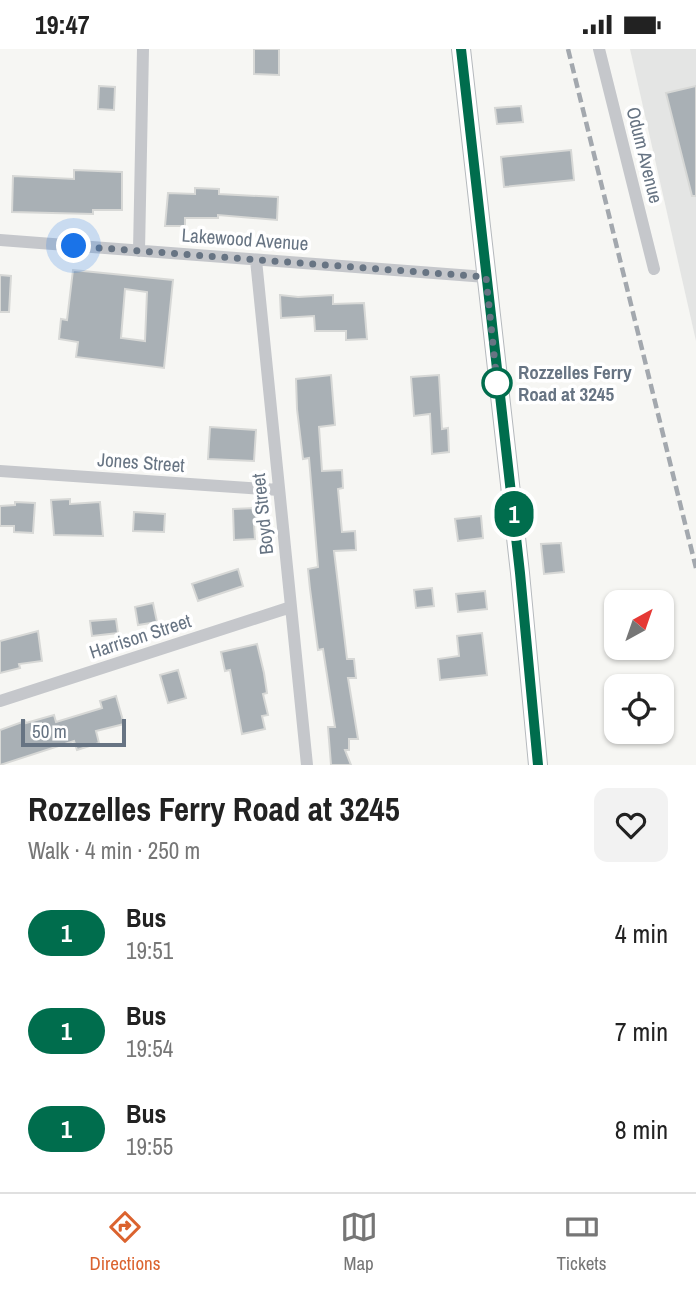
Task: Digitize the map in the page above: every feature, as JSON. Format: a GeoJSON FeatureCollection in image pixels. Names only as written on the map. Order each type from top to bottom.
{"type":"FeatureCollection","features":[{"type":"Feature","properties":{"kind":"street"},"geometry":{"type":"LineString","coordinates":[[139,251],[143,49]]}},
{"type":"Feature","properties":{"kind":"street"},"geometry":{"type":"LineString","coordinates":[[461,49],[519,560],[538,765]]}},
{"type":"Feature","properties":{"kind":"street","name":"Odum Avenue"},"geometry":{"type":"LineString","coordinates":[[599,49],[654,269]]}},
{"type":"Feature","properties":{"kind":"street","name":"Lakewood Avenue"},"geometry":{"type":"LineString","coordinates":[[0,240],[486,277]]}},
{"type":"Feature","properties":{"kind":"street","name":"Boyd Street"},"geometry":{"type":"LineString","coordinates":[[256,260],[307,765]]}},
{"type":"Feature","properties":{"kind":"street","name":"Jones Street"},"geometry":{"type":"LineString","coordinates":[[0,471],[279,490]]}},
{"type":"Feature","properties":{"kind":"street","name":"Harrison Street"},"geometry":{"type":"LineString","coordinates":[[0,701],[291,607]]}},
{"type":"Feature","properties":{"kind":"shaded area"},"geometry":{"type":"Polygon","coordinates":[[[630,49],[696,49],[696,341],[630,49]]]}},
{"type":"Feature","properties":{"kind":"building"},"geometry":{"type":"Polygon","coordinates":[[[254,49],[279,49],[279,75],[254,74],[254,49]]]}},
{"type":"Feature","properties":{"kind":"building"},"geometry":{"type":"Polygon","coordinates":[[[99,86],[115,87],[114,110],[98,109],[99,86]]]}},
{"type":"Feature","properties":{"kind":"building"},"geometry":{"type":"Polygon","coordinates":[[[696,86],[696,196],[692,196],[666,93],[696,86]]]}},
{"type":"Feature","properties":{"kind":"building"},"geometry":{"type":"Polygon","coordinates":[[[521,106],[523,122],[497,124],[495,108],[521,106]]]}},
{"type":"Feature","properties":{"kind":"building"},"geometry":{"type":"Polygon","coordinates":[[[571,150],[574,180],[504,187],[501,157],[571,150]]]}},
{"type":"Feature","properties":{"kind":"building"},"geometry":{"type":"Polygon","coordinates":[[[74,170],[122,172],[122,210],[93,210],[93,214],[12,212],[13,176],[74,179],[74,170]]]}},
{"type":"Feature","properties":{"kind":"building"},"geometry":{"type":"Polygon","coordinates":[[[195,188],[219,189],[219,194],[278,197],[277,220],[218,215],[218,218],[185,218],[185,226],[165,226],[168,193],[195,194],[195,188]]]}},
{"type":"Feature","properties":{"kind":"building"},"geometry":{"type":"Polygon","coordinates":[[[73,270],[173,280],[164,368],[76,357],[78,342],[59,339],[61,319],[67,320],[73,270]],[[125,289],[121,338],[145,341],[147,292],[125,289]]]}},
{"type":"Feature","properties":{"kind":"building"},"geometry":{"type":"Polygon","coordinates":[[[0,275],[11,276],[9,312],[0,312],[0,275]]]}},
{"type":"Feature","properties":{"kind":"building"},"geometry":{"type":"Polygon","coordinates":[[[280,295],[333,295],[333,304],[364,303],[367,339],[346,340],[346,331],[315,331],[314,316],[281,318],[280,295]]]}},
{"type":"Feature","properties":{"kind":"building"},"geometry":{"type":"Polygon","coordinates":[[[331,375],[335,425],[319,427],[322,471],[342,470],[343,488],[338,489],[342,532],[355,531],[356,550],[334,551],[347,659],[354,659],[356,678],[348,678],[358,739],[349,739],[349,750],[345,750],[351,765],[331,765],[328,727],[335,727],[323,649],[318,650],[310,589],[308,569],[318,567],[309,458],[303,459],[297,409],[296,379],[331,375]]]}},
{"type":"Feature","properties":{"kind":"building"},"geometry":{"type":"Polygon","coordinates":[[[439,375],[442,429],[448,428],[449,452],[432,454],[430,414],[414,416],[411,377],[439,375]]]}},
{"type":"Feature","properties":{"kind":"building"},"geometry":{"type":"Polygon","coordinates":[[[210,427],[256,430],[254,461],[208,459],[210,427]]]}},
{"type":"Feature","properties":{"kind":"building"},"geometry":{"type":"Polygon","coordinates":[[[70,499],[70,504],[100,502],[103,536],[54,535],[51,500],[70,499]]]}},
{"type":"Feature","properties":{"kind":"building"},"geometry":{"type":"Polygon","coordinates":[[[15,502],[35,503],[33,533],[14,532],[14,526],[0,526],[0,506],[15,505],[15,502]]]}},
{"type":"Feature","properties":{"kind":"building"},"geometry":{"type":"Polygon","coordinates":[[[258,508],[259,524],[254,524],[255,539],[234,540],[233,509],[258,508]]]}},
{"type":"Feature","properties":{"kind":"building"},"geometry":{"type":"Polygon","coordinates":[[[134,512],[165,514],[164,532],[133,531],[134,512]]]}},
{"type":"Feature","properties":{"kind":"building"},"geometry":{"type":"Polygon","coordinates":[[[481,516],[483,538],[458,541],[455,519],[481,516]]]}},
{"type":"Feature","properties":{"kind":"building"},"geometry":{"type":"Polygon","coordinates":[[[561,543],[564,572],[544,574],[541,544],[561,543]]]}},
{"type":"Feature","properties":{"kind":"building"},"geometry":{"type":"Polygon","coordinates":[[[238,569],[243,586],[198,601],[192,584],[238,569]]]}},
{"type":"Feature","properties":{"kind":"building"},"geometry":{"type":"Polygon","coordinates":[[[432,588],[434,606],[416,608],[414,590],[432,588]]]}},
{"type":"Feature","properties":{"kind":"building"},"geometry":{"type":"Polygon","coordinates":[[[485,591],[487,609],[458,612],[456,594],[485,591]]]}},
{"type":"Feature","properties":{"kind":"building"},"geometry":{"type":"Polygon","coordinates":[[[153,603],[157,622],[138,625],[135,607],[153,603]]]}},
{"type":"Feature","properties":{"kind":"building"},"geometry":{"type":"Polygon","coordinates":[[[116,619],[118,633],[92,636],[90,621],[116,619]]]}},
{"type":"Feature","properties":{"kind":"building"},"geometry":{"type":"Polygon","coordinates":[[[38,631],[42,661],[19,664],[20,668],[0,673],[0,641],[38,631]]]}},
{"type":"Feature","properties":{"kind":"building"},"geometry":{"type":"Polygon","coordinates":[[[482,633],[487,675],[440,680],[438,659],[459,656],[457,636],[482,633]]]}},
{"type":"Feature","properties":{"kind":"building"},"geometry":{"type":"Polygon","coordinates":[[[257,644],[264,673],[267,693],[263,694],[268,715],[262,716],[265,729],[242,734],[230,670],[225,671],[221,652],[257,644]]]}},
{"type":"Feature","properties":{"kind":"building"},"geometry":{"type":"Polygon","coordinates":[[[178,670],[186,698],[168,703],[160,675],[178,670]]]}},
{"type":"Feature","properties":{"kind":"building"},"geometry":{"type":"Polygon","coordinates":[[[116,696],[124,724],[96,731],[99,743],[77,750],[74,741],[0,765],[0,730],[54,715],[56,722],[102,708],[100,701],[116,696]]]}},
{"type":"Feature","properties":{"kind":"railway"},"geometry":{"type":"LineString","coordinates":[[568,49],[696,568]]}},
{"type":"Feature","properties":{"kind":"bus line","name":"1"},"geometry":{"type":"LineString","coordinates":[[461,49],[520,573],[538,765]]}},
{"type":"Feature","properties":{"kind":"place","name":"Rozzelles Ferry Road at 3245"},"geometry":{"type":"Point","coordinates":[497,383]}},
{"type":"Feature","properties":{"kind":"route"},"geometry":{"type":"LineString","coordinates":[[74,246],[486,277],[497,383]]}}]}
